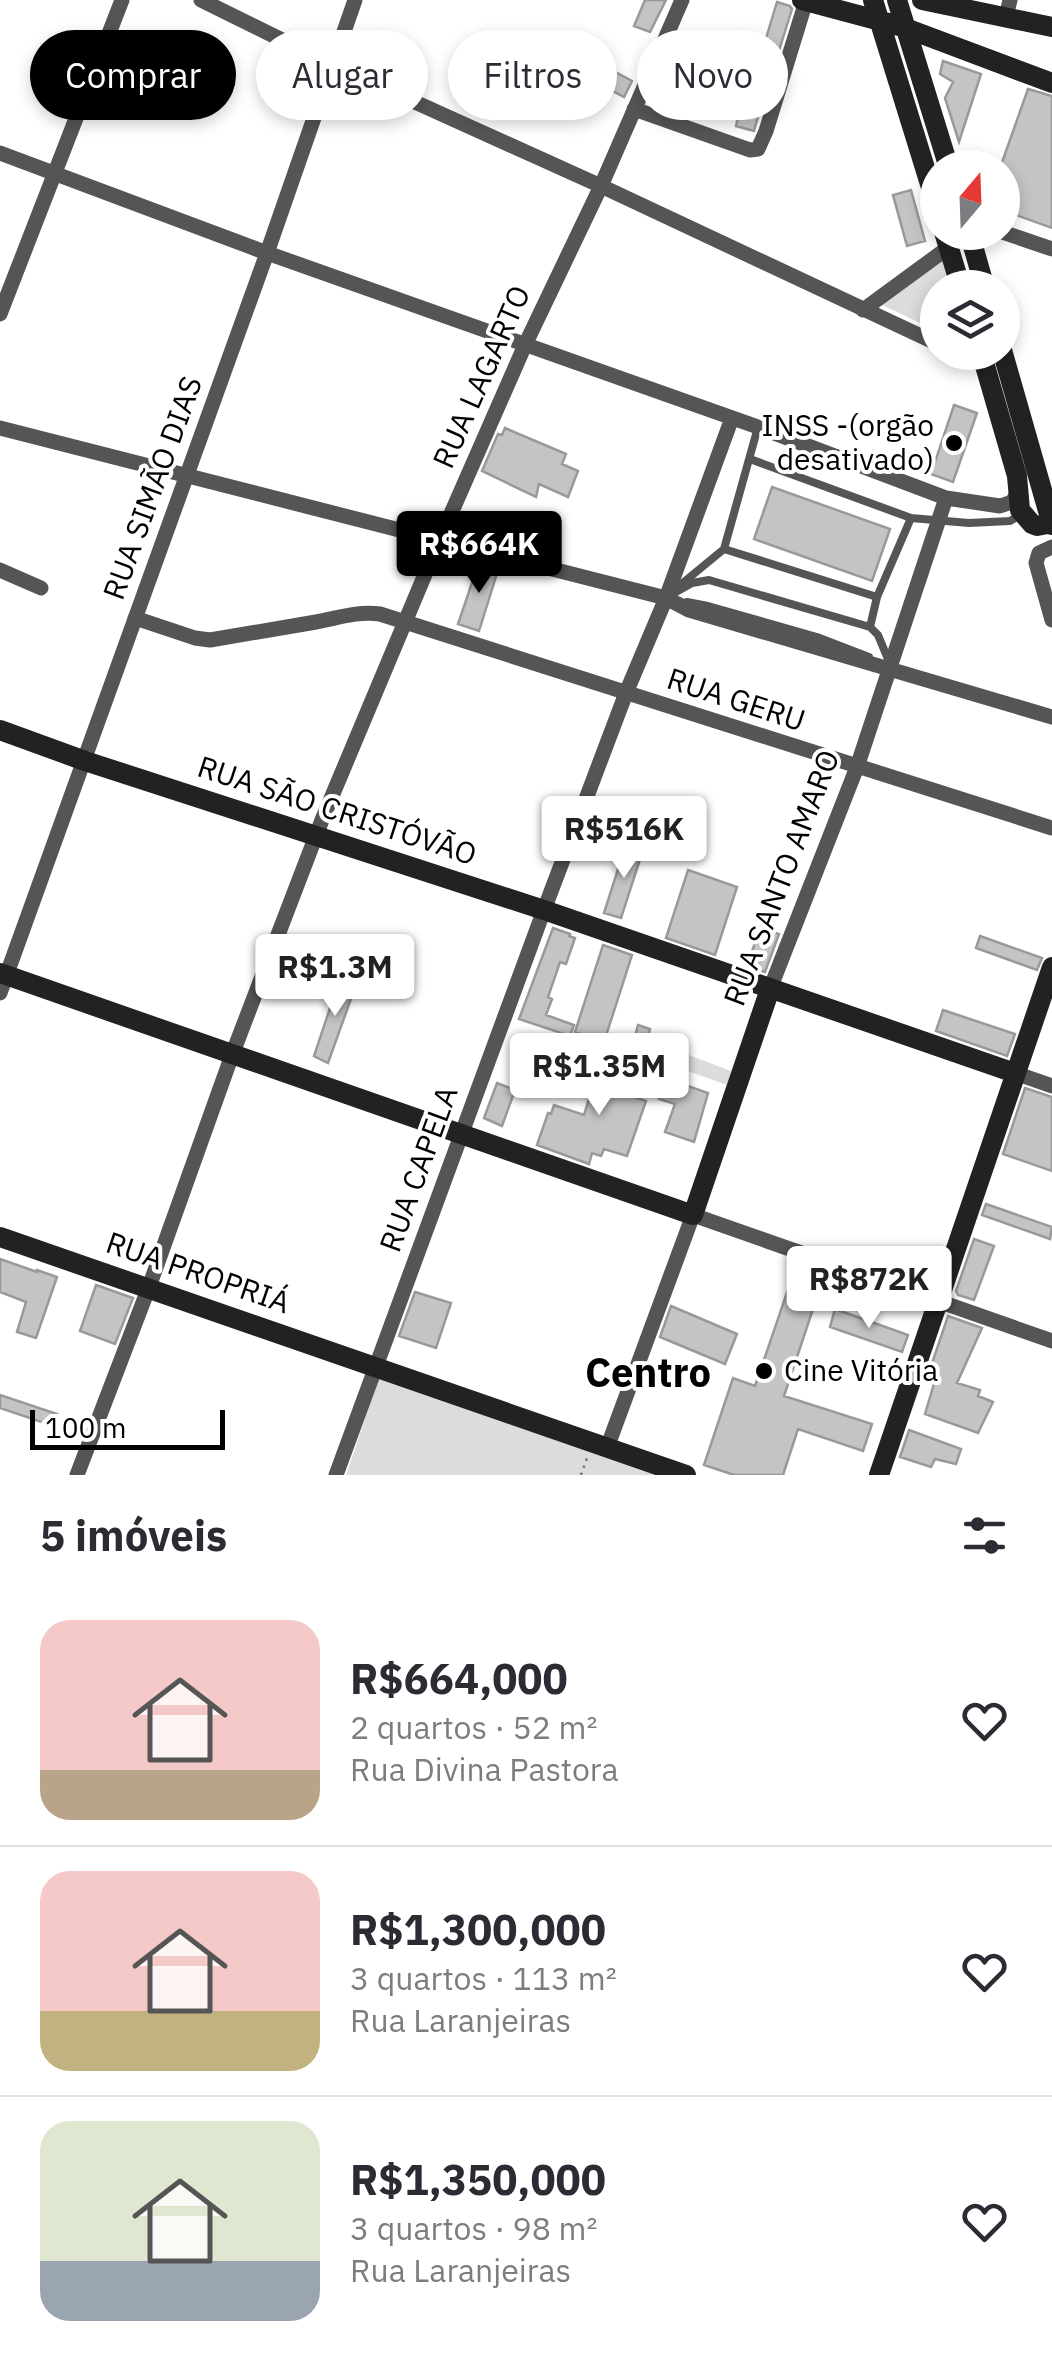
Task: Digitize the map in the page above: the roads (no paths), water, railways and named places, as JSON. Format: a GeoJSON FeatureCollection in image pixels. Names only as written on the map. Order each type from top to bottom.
{"type":"FeatureCollection","features":[{"type":"Feature","properties":{"kind":"street"},"geometry":{"type":"LineString","coordinates":[[0,314],[122,0]]}},
{"type":"Feature","properties":{"kind":"street"},"geometry":{"type":"LineString","coordinates":[[201,0],[262,30]]}},
{"type":"Feature","properties":{"kind":"street","name":"RUA SIMÃO DIAS"},"geometry":{"type":"LineString","coordinates":[[345,30],[355,0]]}},
{"type":"Feature","properties":{"kind":"street","name":"RUA LAGARTO"},"geometry":{"type":"LineString","coordinates":[[76,1475],[316,834],[525,345],[601,186],[682,0]]}},
{"type":"Feature","properties":{"kind":"street"},"geometry":{"type":"LineString","coordinates":[[897,0],[942,150]]}},
{"type":"Feature","properties":{"kind":"street"},"geometry":{"type":"LineString","coordinates":[[922,0],[1008,8],[1052,27]]}},
{"type":"Feature","properties":{"kind":"street"},"geometry":{"type":"LineString","coordinates":[[634,110],[750,150],[758,149],[804,1],[876,10],[904,27],[1052,82]]}},
{"type":"Feature","properties":{"kind":"street"},"geometry":{"type":"LineString","coordinates":[[876,10],[920,152]]}},
{"type":"Feature","properties":{"kind":"street"},"geometry":{"type":"LineString","coordinates":[[428,108],[920,336]]}},
{"type":"Feature","properties":{"kind":"street","name":"RUA SIMÃO DIAS"},"geometry":{"type":"LineString","coordinates":[[2,980],[85,761],[314,120]]}},
{"type":"Feature","properties":{"kind":"street"},"geometry":{"type":"LineString","coordinates":[[0,153],[946,498],[1012,504],[1032,524],[1052,524],[1043,463],[1009,370]]}},
{"type":"Feature","properties":{"kind":"street"},"geometry":{"type":"LineString","coordinates":[[1020,238],[1052,250]]}},
{"type":"Feature","properties":{"kind":"street"},"geometry":{"type":"LineString","coordinates":[[863,310],[935,250]]}},
{"type":"Feature","properties":{"kind":"street"},"geometry":{"type":"LineString","coordinates":[[986,370],[1020,484],[1012,504]]}},
{"type":"Feature","properties":{"kind":"street","name":"RUA CAPELA"},"geometry":{"type":"LineString","coordinates":[[336,1475],[544,910],[732,418]]}},
{"type":"Feature","properties":{"kind":"street"},"geometry":{"type":"LineString","coordinates":[[0,428],[666,598],[689,610],[1052,717]]}},
{"type":"Feature","properties":{"kind":"street","name":"RUA SANTO AMARO"},"geometry":{"type":"LineString","coordinates":[[607,1448],[693,1215],[770,989],[857,768],[946,498]]}},
{"type":"Feature","properties":{"kind":"street"},"geometry":{"type":"LineString","coordinates":[[1052,547],[1038,553],[1036,563],[1052,620]]}},
{"type":"Feature","properties":{"kind":"street"},"geometry":{"type":"LineString","coordinates":[[0,570],[41,588]]}},
{"type":"Feature","properties":{"kind":"street","name":"RUA GERU"},"geometry":{"type":"LineString","coordinates":[[135,618],[210,640],[365,612],[1052,828]]}},
{"type":"Feature","properties":{"kind":"street","name":"RUA SÃO CRISTÓVÃO"},"geometry":{"type":"LineString","coordinates":[[0,730],[544,910],[1052,1086]]}},
{"type":"Feature","properties":{"kind":"street"},"geometry":{"type":"LineString","coordinates":[[879,1475],[1052,967]]}},
{"type":"Feature","properties":{"kind":"street"},"geometry":{"type":"LineString","coordinates":[[2,980],[232,1055],[1052,1341]]}},
{"type":"Feature","properties":{"kind":"street","name":"RUA PROPRIÁ"},"geometry":{"type":"LineString","coordinates":[[0,1237],[686,1475]]}},
{"type":"Feature","properties":{"kind":"lane"},"geometry":{"type":"LineString","coordinates":[[666,598],[724,550],[758,427]]}},
{"type":"Feature","properties":{"kind":"lane"},"geometry":{"type":"LineString","coordinates":[[750,458],[910,518],[969,523],[1010,521],[1018,517],[1012,504]]}},
{"type":"Feature","properties":{"kind":"lane"},"geometry":{"type":"LineString","coordinates":[[870,627],[877,597],[910,518]]}},
{"type":"Feature","properties":{"kind":"lane"},"geometry":{"type":"LineString","coordinates":[[724,550],[877,597]]}},
{"type":"Feature","properties":{"kind":"lane"},"geometry":{"type":"LineString","coordinates":[[666,598],[692,583],[709,580],[870,627],[878,635],[891,668]]}},
{"type":"Feature","properties":{"kind":"place","name":"INSS -(orgão desativado)"},"geometry":{"type":"Point","coordinates":[954,443]}},
{"type":"Feature","properties":{"kind":"place","name":"Cine Vitória"},"geometry":{"type":"Point","coordinates":[764,1371]}},
{"type":"Feature","properties":{"kind":"district","name":"Centro"},"geometry":{"type":"Point","coordinates":[648,1373]}}]}
